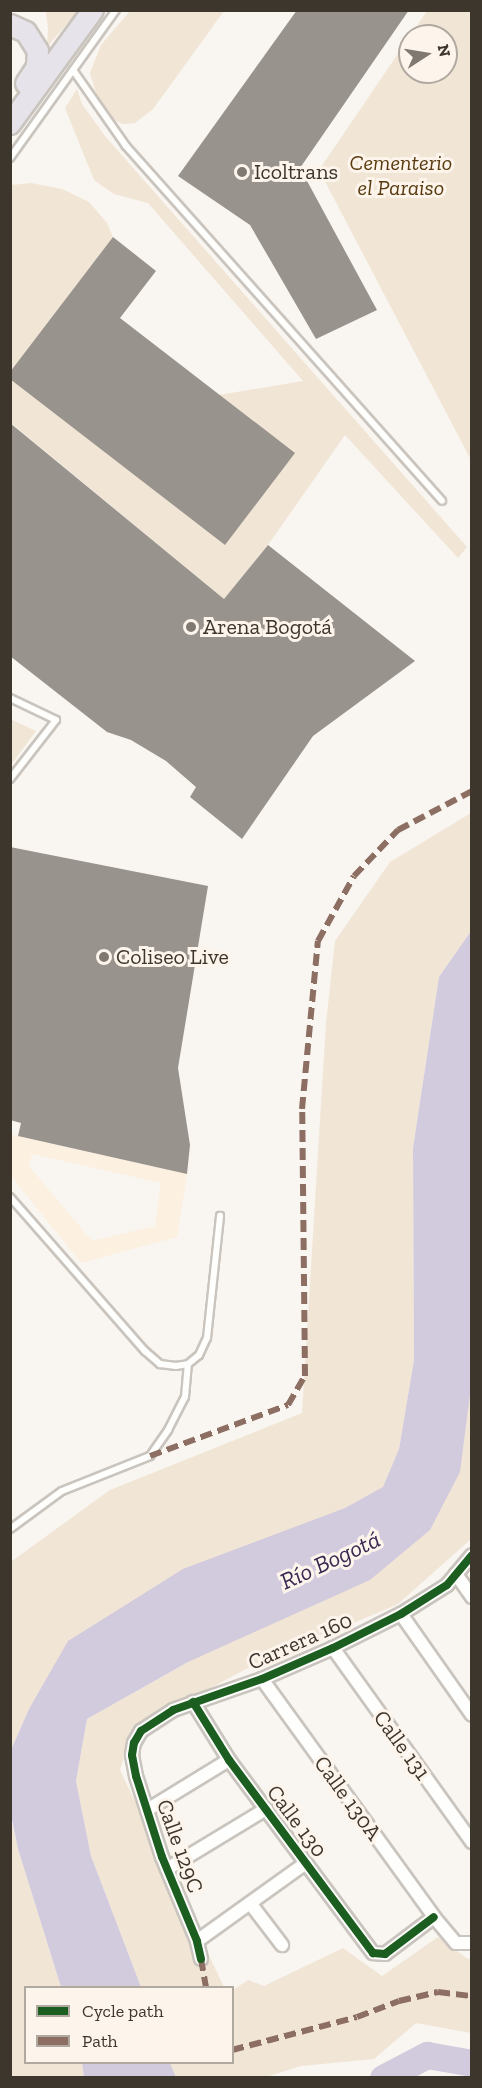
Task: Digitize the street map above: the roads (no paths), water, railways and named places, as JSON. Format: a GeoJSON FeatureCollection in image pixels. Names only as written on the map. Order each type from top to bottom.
{"type":"FeatureCollection","features":[{"type":"Feature","properties":{"kind":"highway"},"geometry":{"type":"LineString","coordinates":[[10,124],[93,10]]}},
{"type":"Feature","properties":{"kind":"highway"},"geometry":{"type":"LineString","coordinates":[[10,25],[21,28],[31,37],[38,59],[37,67],[10,106]]}},
{"type":"Feature","properties":{"kind":"street","name":"Carrera 160"},"geometry":{"type":"LineString","coordinates":[[134,1743],[141,1731],[173,1710],[262,1679],[333,1648],[401,1614],[447,1585],[471,1555]]}},
{"type":"Feature","properties":{"kind":"street"},"geometry":{"type":"LineString","coordinates":[[456,1574],[471,1597]]}},
{"type":"Feature","properties":{"kind":"street"},"geometry":{"type":"LineString","coordinates":[[401,1614],[471,1715]]}},
{"type":"Feature","properties":{"kind":"street","name":"Calle 131"},"geometry":{"type":"LineString","coordinates":[[333,1648],[471,1842]]}},
{"type":"Feature","properties":{"kind":"street","name":"Calle 130A"},"geometry":{"type":"LineString","coordinates":[[262,1679],[434,1917],[456,1943],[471,1943]]}},
{"type":"Feature","properties":{"kind":"street","name":"Calle 130"},"geometry":{"type":"LineString","coordinates":[[193,1702],[229,1760],[373,1953],[385,1954],[434,1917]]}},
{"type":"Feature","properties":{"kind":"street","name":"Calle 129C"},"geometry":{"type":"LineString","coordinates":[[134,1743],[132,1755],[136,1776],[167,1869],[197,1941],[201,1959]]}},
{"type":"Feature","properties":{"kind":"street"},"geometry":{"type":"LineString","coordinates":[[147,1810],[229,1760]]}},
{"type":"Feature","properties":{"kind":"street"},"geometry":{"type":"LineString","coordinates":[[167,1869],[266,1809]]}},
{"type":"Feature","properties":{"kind":"street"},"geometry":{"type":"LineString","coordinates":[[197,1941],[306,1863]]}},
{"type":"Feature","properties":{"kind":"street"},"geometry":{"type":"LineString","coordinates":[[250,1903],[282,1945]]}},
{"type":"Feature","properties":{"kind":"lane"},"geometry":{"type":"LineString","coordinates":[[10,158],[116,10]]}},
{"type":"Feature","properties":{"kind":"lane"},"geometry":{"type":"LineString","coordinates":[[73,70],[126,146],[442,501]]}},
{"type":"Feature","properties":{"kind":"lane"},"geometry":{"type":"LineString","coordinates":[[10,698],[56,720],[10,779]]}},
{"type":"Feature","properties":{"kind":"lane"},"geometry":{"type":"LineString","coordinates":[[10,1197],[145,1351],[160,1364],[176,1366],[188,1364],[199,1355],[207,1338],[220,1216]]}},
{"type":"Feature","properties":{"kind":"lane"},"geometry":{"type":"LineString","coordinates":[[10,1530],[62,1491],[150,1456],[168,1430],[184,1397],[188,1364]]}},
{"type":"Feature","properties":{"kind":"water","name":"Río Bogotá"},"geometry":{"type":"Polygon","coordinates":[[[471,931],[472,1379],[460,1472],[430,1530],[370,1580],[188,1662],[87,1719],[76,1781],[91,1856],[141,1986],[61,1986],[18,1849],[11,1815],[11,1750],[29,1709],[68,1641],[183,1569],[345,1508],[383,1487],[399,1449],[414,1360],[413,1148],[439,977],[471,931]]]}},
{"type":"Feature","properties":{"kind":"water"},"geometry":{"type":"Polygon","coordinates":[[[82,2064],[170,2064],[176,2077],[84,2077],[82,2064]]]}},
{"type":"Feature","properties":{"kind":"waterway"},"geometry":{"type":"LineString","coordinates":[[383,2078],[427,2055],[472,2063]]}},
{"type":"Feature","properties":{"kind":"place","name":"Icoltrans"},"geometry":{"type":"Point","coordinates":[242,172]}},
{"type":"Feature","properties":{"kind":"place","name":"Arena Bogotá"},"geometry":{"type":"Point","coordinates":[191,627]}},
{"type":"Feature","properties":{"kind":"place","name":"Coliseo Live"},"geometry":{"type":"Point","coordinates":[104,957]}},
{"type":"Feature","properties":{"kind":"park label","name":"Cementerio el Paraiso"},"geometry":{"type":"Point","coordinates":[401,174]}}]}
